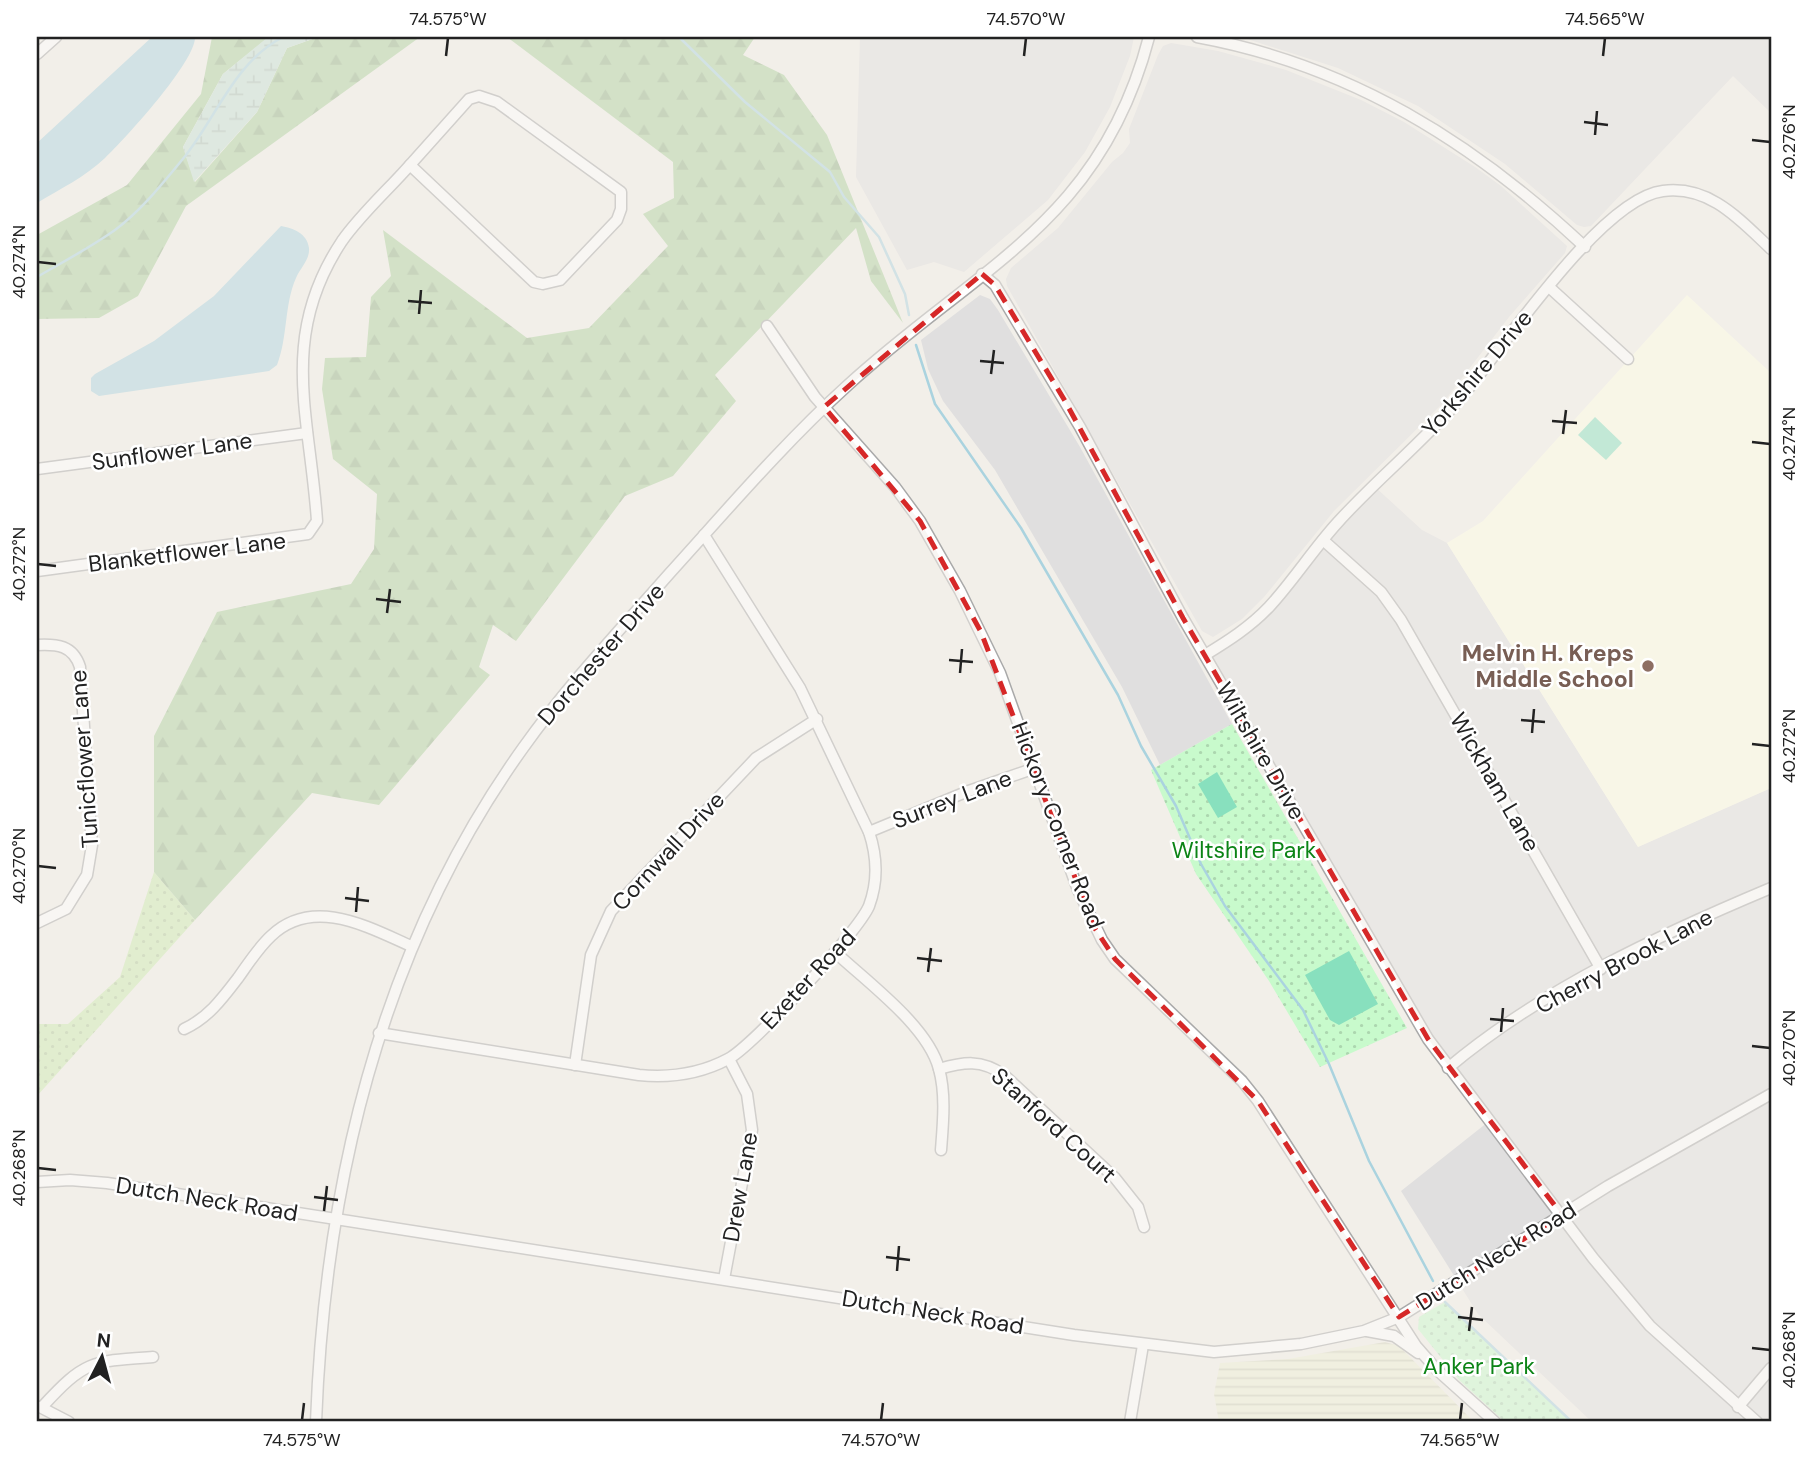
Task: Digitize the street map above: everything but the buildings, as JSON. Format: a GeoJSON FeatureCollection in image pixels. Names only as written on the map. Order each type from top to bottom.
{"type":"FeatureCollection","features":[{"type":"Feature","properties":{"kind":"street"},"geometry":{"type":"LineString","coordinates":[[37,52],[55,37]]}},
{"type":"Feature","properties":{"kind":"street","name":"Dorchester Drive"},"geometry":{"type":"LineString","coordinates":[[316,1422],[322,1329],[337,1220],[358,1111],[379,1033],[411,946],[462,845],[522,750],[567,690],[704,535],[824,407],[879,357],[1038,230],[1087,174],[1126,107],[1149,37]]}},
{"type":"Feature","properties":{"kind":"street"},"geometry":{"type":"LineString","coordinates":[[1198,37],[1292,62],[1402,109],[1501,173],[1585,247]]}},
{"type":"Feature","properties":{"kind":"street","name":"Blanketflower Lane"},"geometry":{"type":"LineString","coordinates":[[37,571],[308,534],[317,521],[303,408],[301,360],[308,313],[320,276],[344,238],[469,99],[485,97],[498,102],[616,186],[621,192],[621,209],[617,220],[560,280],[543,284],[534,282],[410,165]]}},
{"type":"Feature","properties":{"kind":"street","name":"Yorkshire Drive"},"geometry":{"type":"LineString","coordinates":[[1205,655],[1259,617],[1323,540],[1440,421],[1585,247],[1635,200],[1662,191],[1676,190],[1714,200],[1771,249]]}},
{"type":"Feature","properties":{"kind":"street","name":"Wiltshire Drive"},"geometry":{"type":"LineString","coordinates":[[982,274],[995,285],[1075,418],[1142,545],[1205,655],[1397,987],[1448,1068],[1593,1258],[1650,1326],[1757,1422]]}},
{"type":"Feature","properties":{"kind":"street"},"geometry":{"type":"LineString","coordinates":[[1549,287],[1628,359]]}},
{"type":"Feature","properties":{"kind":"street","name":"Hickory Corner Road"},"geometry":{"type":"LineString","coordinates":[[767,326],[824,407],[881,470],[920,521],[981,632],[1017,715],[1078,890],[1102,940],[1115,958],[1242,1081],[1258,1101],[1427,1360],[1495,1422]]}},
{"type":"Feature","properties":{"kind":"street","name":"Sunflower Lane"},"geometry":{"type":"LineString","coordinates":[[37,469],[307,433]]}},
{"type":"Feature","properties":{"kind":"street","name":"Exeter Road"},"geometry":{"type":"LineString","coordinates":[[379,1033],[575,1065],[668,1076],[702,1070],[729,1059],[754,1038],[856,928],[873,890],[875,858],[869,832],[817,719],[704,535]]}},
{"type":"Feature","properties":{"kind":"street","name":"Wickham Lane"},"geometry":{"type":"LineString","coordinates":[[1323,540],[1381,592],[1401,620],[1601,969]]}},
{"type":"Feature","properties":{"kind":"street","name":"Tunicflower Lane"},"geometry":{"type":"LineString","coordinates":[[37,645],[56,644],[69,649],[76,656],[80,667],[92,845],[87,875],[66,909],[37,923]]}},
{"type":"Feature","properties":{"kind":"street","name":"Cornwall Drive"},"geometry":{"type":"LineString","coordinates":[[575,1065],[592,955],[611,911],[756,758],[817,719]]}},
{"type":"Feature","properties":{"kind":"street","name":"Surrey Lane"},"geometry":{"type":"LineString","coordinates":[[869,832],[965,792],[1035,768]]}},
{"type":"Feature","properties":{"kind":"street","name":"Cherry Brook Lane"},"geometry":{"type":"LineString","coordinates":[[1448,1068],[1539,1004],[1601,969],[1679,926],[1771,888]]}},
{"type":"Feature","properties":{"kind":"street"},"geometry":{"type":"LineString","coordinates":[[184,1029],[218,1005],[274,933],[297,920],[323,916],[349,920],[411,946]]}},
{"type":"Feature","properties":{"kind":"street"},"geometry":{"type":"LineString","coordinates":[[835,952],[917,1030],[939,1069],[943,1126],[941,1150]]}},
{"type":"Feature","properties":{"kind":"street","name":"Drew Lane"},"geometry":{"type":"LineString","coordinates":[[724,1279],[752,1130],[747,1094],[729,1059]]}},
{"type":"Feature","properties":{"kind":"street","name":"Stanford Court"},"geometry":{"type":"LineString","coordinates":[[939,1069],[970,1061],[989,1066],[1004,1075],[1115,1178],[1138,1207],[1144,1227]]}},
{"type":"Feature","properties":{"kind":"street","name":"Dutch Neck Road"},"geometry":{"type":"LineString","coordinates":[[37,1182],[70,1180],[107,1183],[1143,1345],[1201,1352],[1237,1352],[1339,1339],[1399,1317],[1652,1160],[1771,1094]]}},
{"type":"Feature","properties":{"kind":"street"},"geometry":{"type":"LineString","coordinates":[[1364,1331],[1394,1336],[1427,1360]]}},
{"type":"Feature","properties":{"kind":"street"},"geometry":{"type":"LineString","coordinates":[[1130,1422],[1143,1345]]}},
{"type":"Feature","properties":{"kind":"street"},"geometry":{"type":"LineString","coordinates":[[69,1422],[40,1406],[70,1377],[87,1365],[153,1357]]}},
{"type":"Feature","properties":{"kind":"street"},"geometry":{"type":"LineString","coordinates":[[1738,1407],[1771,1368]]}},
{"type":"Feature","properties":{"kind":"highlighted area"},"geometry":{"type":"Polygon","coordinates":[[[982,274],[995,285],[1065,401],[1183,618],[1428,1039],[1562,1215],[1399,1317],[1258,1101],[1115,959],[1094,927],[981,632],[920,521],[824,407],[982,274]]]}},
{"type":"Feature","properties":{"kind":"shaded area"},"geometry":{"type":"Polygon","coordinates":[[[860,37],[1134,37],[1130,56],[1110,107],[1085,152],[1048,200],[964,272],[934,262],[907,270],[856,177],[860,37]]]}},
{"type":"Feature","properties":{"kind":"shaded area"},"geometry":{"type":"Polygon","coordinates":[[[1241,37],[1771,37],[1771,113],[1733,76],[1591,226],[1584,227],[1577,225],[1505,164],[1418,106],[1338,68],[1241,37]]]}},
{"type":"Feature","properties":{"kind":"shaded area"},"geometry":{"type":"Polygon","coordinates":[[[1171,43],[1218,51],[1286,70],[1361,100],[1404,122],[1501,186],[1567,246],[1565,253],[1509,317],[1442,404],[1334,511],[1264,597],[1242,619],[1213,637],[1202,631],[1007,286],[1006,279],[1011,268],[1058,228],[1130,143],[1129,129],[1158,55],[1163,46],[1171,43]]]}},
{"type":"Feature","properties":{"kind":"shaded area"},"geometry":{"type":"Polygon","coordinates":[[[980,295],[990,299],[998,310],[1080,447],[1232,724],[1160,765],[1122,687],[995,470],[943,401],[928,369],[921,340],[980,295]]]}},
{"type":"Feature","properties":{"kind":"shaded area","name":"Melvin H. Kreps Middle School"},"geometry":{"type":"Polygon","coordinates":[[[1687,295],[1771,373],[1771,788],[1638,847],[1447,543],[1483,521],[1687,295]]]}},
{"type":"Feature","properties":{"kind":"shaded area"},"geometry":{"type":"Polygon","coordinates":[[[1374,486],[1422,530],[1447,543],[1638,847],[1771,788],[1771,1422],[1592,1422],[1478,1314],[1401,1191],[1488,1122],[1428,1039],[1205,655],[1237,635],[1374,486]]]}},
{"type":"Feature","properties":{"kind":"shaded area"},"geometry":{"type":"Polygon","coordinates":[[[1385,1342],[1399,1346],[1474,1422],[1219,1422],[1214,1394],[1220,1363],[1288,1359],[1385,1342]]]}},
{"type":"Feature","properties":{"kind":"green space"},"geometry":{"type":"Polygon","coordinates":[[[212,37],[269,37],[223,74],[183,147],[195,182],[257,112],[287,48],[318,37],[420,37],[186,206],[138,296],[99,318],[37,319],[37,235],[127,185],[201,94],[212,37]]]}},
{"type":"Feature","properties":{"kind":"green space"},"geometry":{"type":"Polygon","coordinates":[[[268,37],[318,37],[287,48],[257,112],[194,182],[183,147],[223,74],[268,37]]]}},
{"type":"Feature","properties":{"kind":"green space"},"geometry":{"type":"Polygon","coordinates":[[[507,37],[755,37],[743,55],[784,75],[827,135],[903,323],[871,281],[856,228],[715,375],[736,401],[673,476],[625,496],[516,641],[493,625],[479,667],[490,675],[379,805],[312,793],[195,920],[154,872],[154,736],[217,612],[351,584],[374,549],[377,494],[333,459],[322,389],[325,358],[366,357],[371,297],[391,276],[383,230],[527,338],[589,328],[668,246],[643,214],[674,198],[673,162],[507,37]]]}},
{"type":"Feature","properties":{"kind":"green space"},"geometry":{"type":"Polygon","coordinates":[[[1595,417],[1622,443],[1606,460],[1578,435],[1595,417]]]}},
{"type":"Feature","properties":{"kind":"green space","name":"Wiltshire Park"},"geometry":{"type":"Polygon","coordinates":[[[1232,724],[1407,1028],[1320,1067],[1269,981],[1196,874],[1151,770],[1232,724]]]}},
{"type":"Feature","properties":{"kind":"green space"},"geometry":{"type":"Polygon","coordinates":[[[1217,772],[1237,807],[1218,818],[1198,784],[1217,772]]]}},
{"type":"Feature","properties":{"kind":"green space"},"geometry":{"type":"Polygon","coordinates":[[[154,872],[195,920],[37,1096],[37,1024],[68,1024],[120,977],[154,872]]]}},
{"type":"Feature","properties":{"kind":"green space"},"geometry":{"type":"Polygon","coordinates":[[[1349,951],[1378,1004],[1339,1025],[1330,1020],[1305,975],[1349,951]]]}},
{"type":"Feature","properties":{"kind":"green space","name":"Anker Park"},"geometry":{"type":"Polygon","coordinates":[[[1445,1302],[1572,1422],[1505,1422],[1460,1381],[1418,1329],[1419,1317],[1445,1302]]]}},
{"type":"Feature","properties":{"kind":"water"},"geometry":{"type":"Polygon","coordinates":[[[152,37],[195,37],[192,48],[172,81],[115,148],[89,171],[37,203],[37,143],[152,37]]]}},
{"type":"Feature","properties":{"kind":"water"},"geometry":{"type":"Polygon","coordinates":[[[281,226],[302,235],[308,243],[309,252],[292,288],[277,365],[269,371],[99,396],[91,391],[91,378],[95,374],[154,341],[214,296],[281,226]]]}},
{"type":"Feature","properties":{"kind":"waterway"},"geometry":{"type":"LineString","coordinates":[[37,277],[125,223],[182,160],[238,76],[251,61],[283,37]]}},
{"type":"Feature","properties":{"kind":"waterway"},"geometry":{"type":"LineString","coordinates":[[679,37],[745,102],[830,172],[844,197],[879,237],[905,294],[909,315]]}},
{"type":"Feature","properties":{"kind":"waterway"},"geometry":{"type":"LineString","coordinates":[[916,345],[935,404],[1021,528],[1118,695],[1141,746],[1176,806],[1201,864],[1225,906],[1303,1010],[1329,1064],[1369,1161],[1433,1281]]}},
{"type":"Feature","properties":{"kind":"waterway"},"geometry":{"type":"LineString","coordinates":[[1445,1302],[1572,1422]]}},
{"type":"Feature","properties":{"kind":"place","name":"Melvin H. Kreps Middle School"},"geometry":{"type":"Point","coordinates":[1648,666]}}]}
